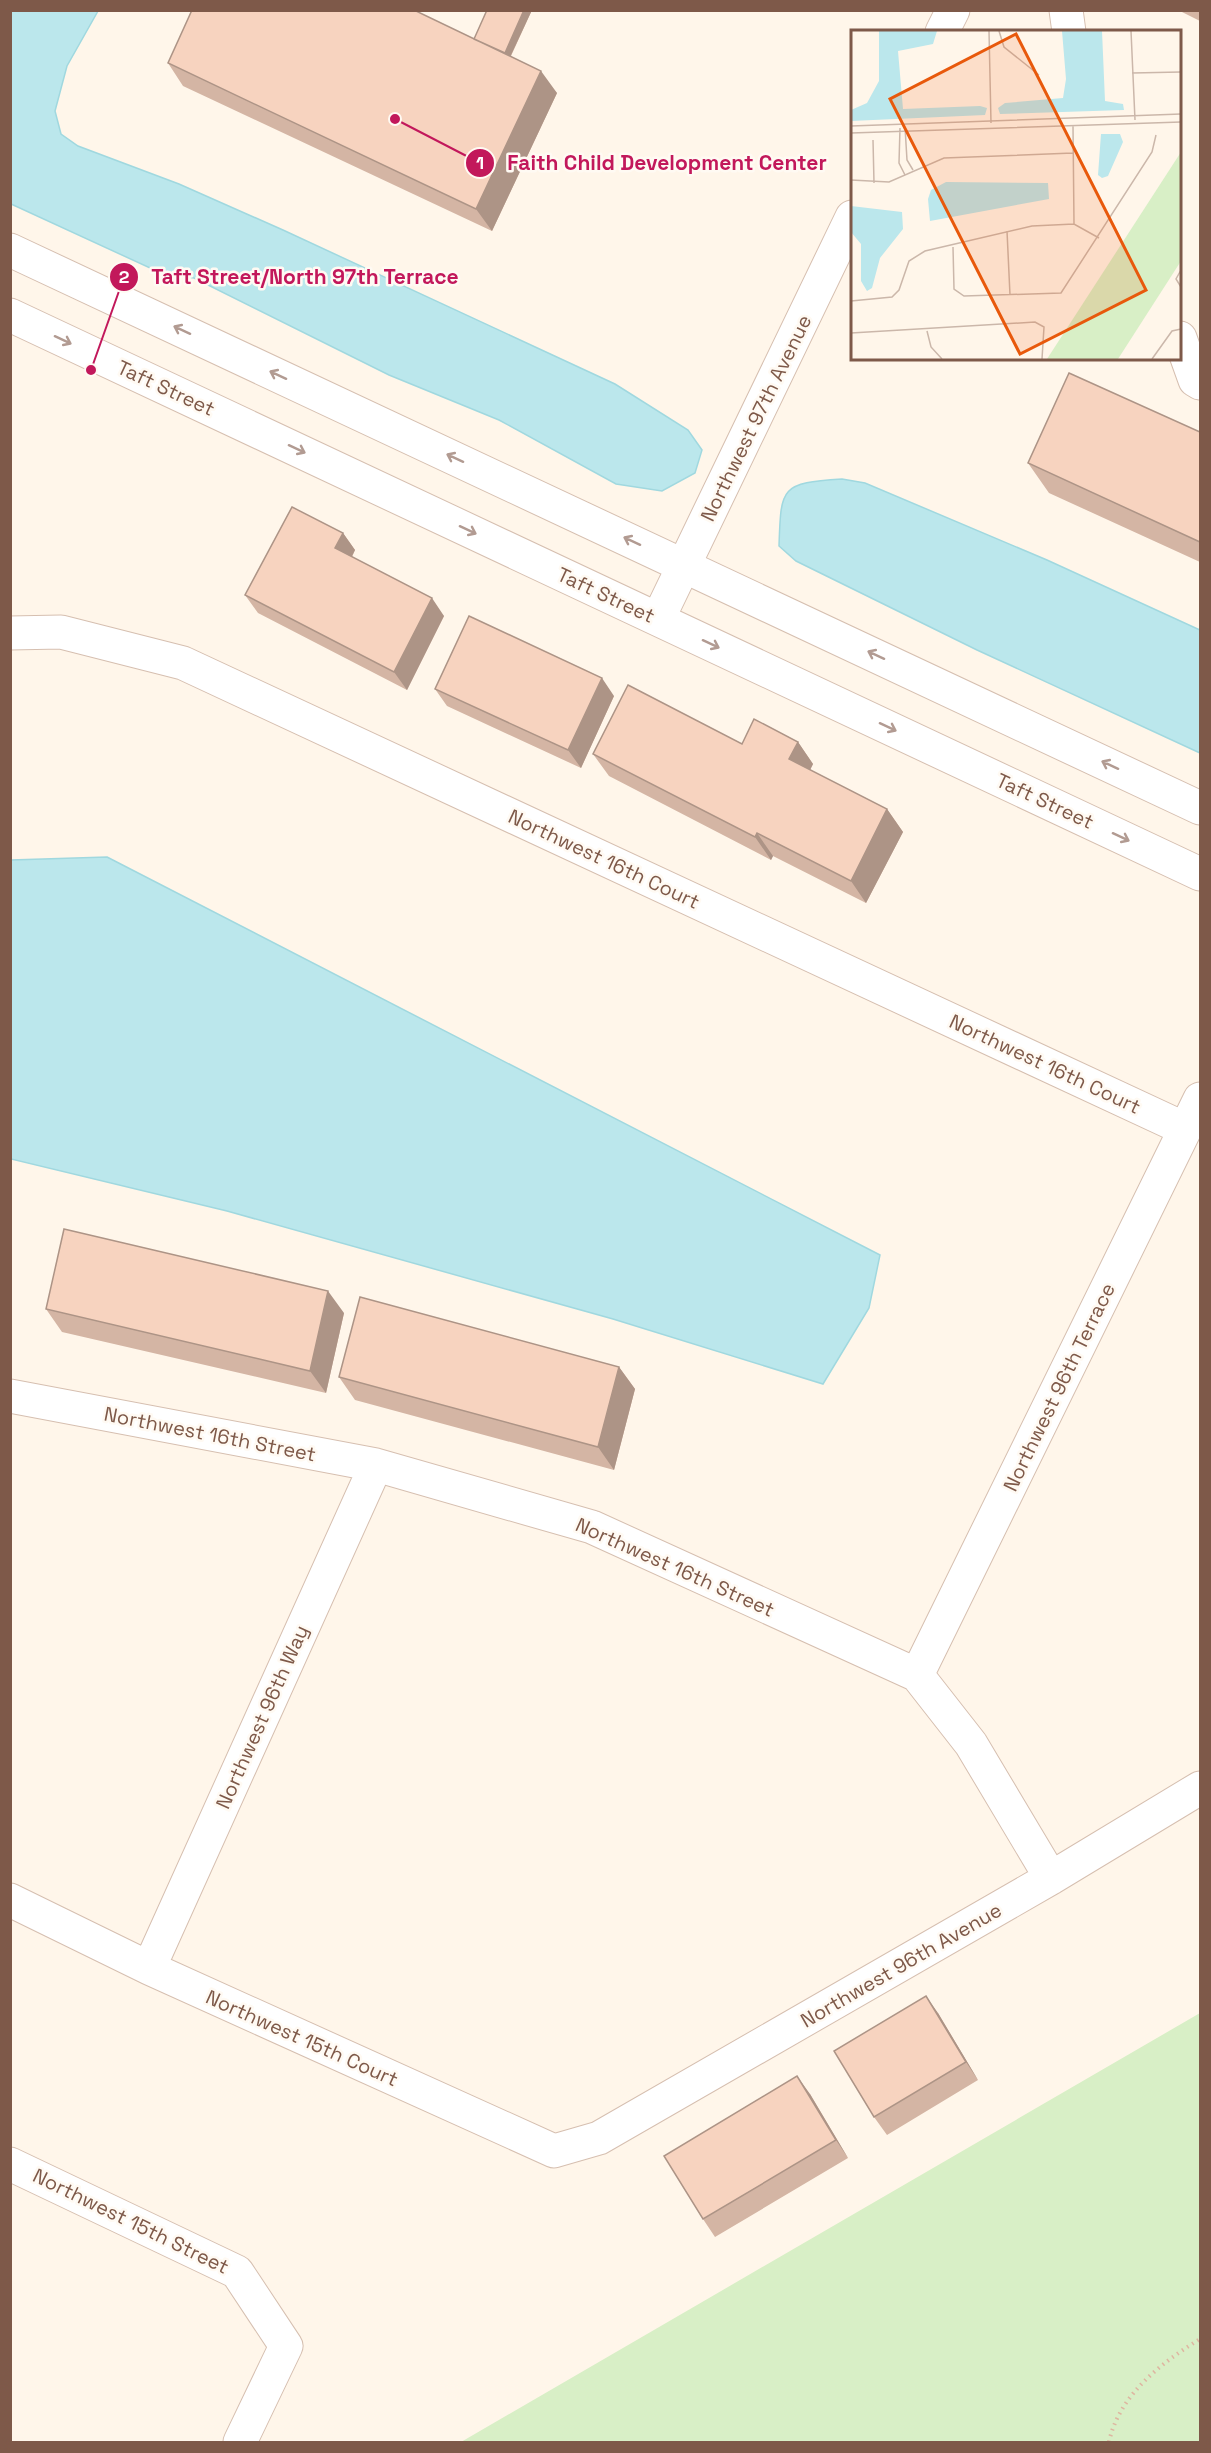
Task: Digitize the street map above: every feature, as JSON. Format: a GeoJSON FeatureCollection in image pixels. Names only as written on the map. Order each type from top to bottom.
{"type":"FeatureCollection","features":[{"type":"Feature","properties":{"kind":"street"},"geometry":{"type":"LineString","coordinates":[[943,30],[952,10]]}},
{"type":"Feature","properties":{"kind":"street"},"geometry":{"type":"LineString","coordinates":[[1066,10],[1069,30]]}},
{"type":"Feature","properties":{"kind":"street","name":"Northwest 97th Avenue"},"geometry":{"type":"LineString","coordinates":[[658,619],[851,219]]}},
{"type":"Feature","properties":{"kind":"street"},"geometry":{"type":"LineString","coordinates":[[13,259],[685,565],[1200,808]]}},
{"type":"Feature","properties":{"kind":"street","name":"Taft Street"},"geometry":{"type":"LineString","coordinates":[[10,315],[1200,874]]}},
{"type":"Feature","properties":{"kind":"street"},"geometry":{"type":"LineString","coordinates":[[1181,343],[1195,380],[1200,383]]}},
{"type":"Feature","properties":{"kind":"street","name":"Northwest 16th Court"},"geometry":{"type":"LineString","coordinates":[[10,633],[61,632],[183,663],[1185,1130]]}},
{"type":"Feature","properties":{"kind":"street","name":"Northwest 96th Terrace"},"geometry":{"type":"LineString","coordinates":[[917,1675],[1200,1099]]}},
{"type":"Feature","properties":{"kind":"street","name":"Northwest 16th Street"},"geometry":{"type":"LineString","coordinates":[[10,1396],[376,1465],[592,1527],[917,1675],[971,1744],[1051,1878]]}},
{"type":"Feature","properties":{"kind":"street","name":"Northwest 96th Way"},"geometry":{"type":"LineString","coordinates":[[148,1968],[376,1465]]}},
{"type":"Feature","properties":{"kind":"street","name":"Northwest 96th Avenue"},"geometry":{"type":"LineString","coordinates":[[598,2138],[1051,1878],[1200,1788]]}},
{"type":"Feature","properties":{"kind":"street","name":"Northwest 15th Court"},"geometry":{"type":"LineString","coordinates":[[10,1900],[148,1968],[554,2151],[598,2138]]}},
{"type":"Feature","properties":{"kind":"street","name":"Northwest 15th Street"},"geometry":{"type":"LineString","coordinates":[[10,2164],[237,2272],[286,2346],[240,2442]]}},
{"type":"Feature","properties":{"kind":"path"},"geometry":{"type":"LineString","coordinates":[[1109,2442],[1118,2414],[1127,2399],[1144,2381],[1200,2339]]}},
{"type":"Feature","properties":{"kind":"green space"},"geometry":{"type":"Polygon","coordinates":[[[1200,2013],[1200,2442],[461,2442],[1200,2013]]]}},
{"type":"Feature","properties":{"kind":"water"},"geometry":{"type":"Polygon","coordinates":[[[11,10],[98,11],[67,66],[55,111],[61,134],[78,146],[179,184],[283,230],[615,384],[688,430],[702,450],[695,473],[662,491],[616,484],[499,420],[389,375],[194,278],[161,273],[11,204],[11,10]]]}},
{"type":"Feature","properties":{"kind":"water"},"geometry":{"type":"Polygon","coordinates":[[[842,479],[865,483],[1047,560],[1200,630],[1200,753],[977,650],[796,561],[779,546],[783,500],[795,486],[842,479]]]}},
{"type":"Feature","properties":{"kind":"water"},"geometry":{"type":"Polygon","coordinates":[[[107,857],[880,1255],[869,1308],[823,1384],[613,1319],[227,1211],[11,1159],[11,860],[107,857]]]}},
{"type":"Feature","properties":{"kind":"building"},"geometry":{"type":"Polygon","coordinates":[[[192,10],[414,10],[541,71],[476,209],[168,63],[192,10]]]}},
{"type":"Feature","properties":{"kind":"building"},"geometry":{"type":"Polygon","coordinates":[[[487,10],[524,10],[505,53],[474,39],[487,10]]]}},
{"type":"Feature","properties":{"kind":"building"},"geometry":{"type":"Polygon","coordinates":[[[1069,373],[1200,432],[1200,542],[1028,463],[1069,373]]]}},
{"type":"Feature","properties":{"kind":"building"},"geometry":{"type":"Polygon","coordinates":[[[292,507],[343,533],[335,548],[432,598],[394,672],[245,595],[292,507]]]}},
{"type":"Feature","properties":{"kind":"building"},"geometry":{"type":"Polygon","coordinates":[[[469,616],[602,678],[568,750],[435,689],[469,616]]]}},
{"type":"Feature","properties":{"kind":"building"},"geometry":{"type":"Polygon","coordinates":[[[628,685],[742,744],[754,719],[798,742],[789,759],[887,809],[851,881],[757,833],[755,837],[593,754],[628,685]]]}},
{"type":"Feature","properties":{"kind":"building"},"geometry":{"type":"Polygon","coordinates":[[[64,1229],[328,1291],[310,1371],[46,1309],[64,1229]]]}},
{"type":"Feature","properties":{"kind":"building"},"geometry":{"type":"Polygon","coordinates":[[[360,1297],[619,1367],[598,1447],[339,1377],[360,1297]]]}},
{"type":"Feature","properties":{"kind":"building"},"geometry":{"type":"Polygon","coordinates":[[[926,1996],[966,2062],[874,2117],[834,2051],[926,1996]]]}},
{"type":"Feature","properties":{"kind":"building"},"geometry":{"type":"Polygon","coordinates":[[[797,2076],[836,2140],[703,2219],[664,2156],[797,2076]]]}},
{"type":"Feature","properties":{"kind":"place","name":"Faith Child Development Center"},"geometry":{"type":"Point","coordinates":[395,119]}},
{"type":"Feature","properties":{"kind":"place","name":"Taft Street/North 97th Terrace"},"geometry":{"type":"Point","coordinates":[91,370]}}]}
